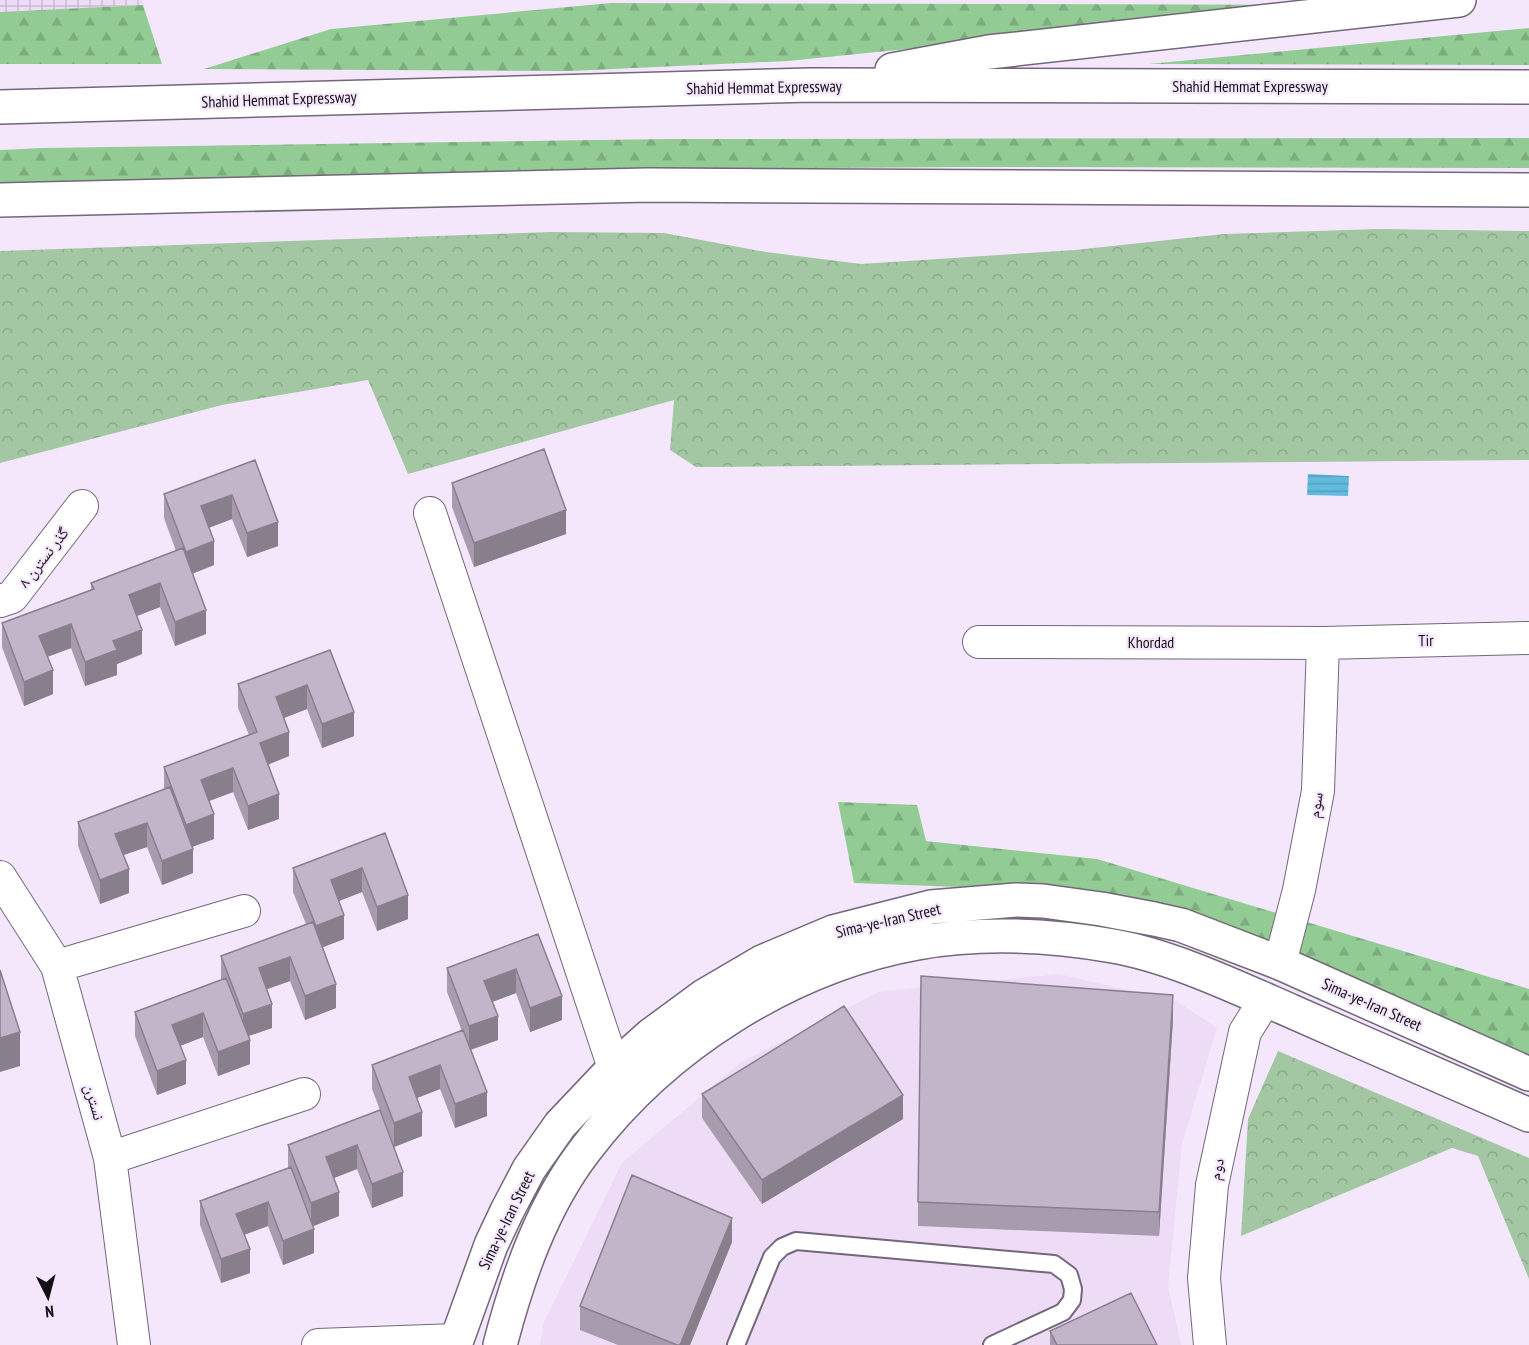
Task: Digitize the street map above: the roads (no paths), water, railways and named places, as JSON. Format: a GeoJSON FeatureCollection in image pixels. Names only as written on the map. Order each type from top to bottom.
{"type":"FeatureCollection","features":[{"type":"Feature","properties":{"kind":"main road"},"geometry":{"type":"LineString","coordinates":[[811,85],[989,52],[1459,0]]}},
{"type":"Feature","properties":{"kind":"main road","name":"Shahid Hemmat Expressway"},"geometry":{"type":"LineString","coordinates":[[0,107],[811,85],[1529,87]]}},
{"type":"Feature","properties":{"kind":"main road"},"geometry":{"type":"LineString","coordinates":[[0,200],[648,185],[1529,190]]}},
{"type":"Feature","properties":{"kind":"main road","name":"Sima-ye-Iran Street"},"geometry":{"type":"LineString","coordinates":[[455,1342],[491,1245],[529,1169],[560,1125],[614,1068],[651,1035],[704,996],[762,962],[832,932],[932,907],[1016,900],[1043,901],[1101,909],[1181,925],[1280,963],[1529,1074]]}},
{"type":"Feature","properties":{"kind":"main road","name":"Sima-ye-Iran Street"},"geometry":{"type":"LineString","coordinates":[[500,1345],[527,1255],[540,1227],[585,1150],[628,1100],[678,1053],[720,1024],[765,998],[821,972],[860,958],[916,944],[991,937],[1061,939],[1115,946],[1168,961],[1265,1000],[1529,1115]]}},
{"type":"Feature","properties":{"kind":"main road"},"geometry":{"type":"LineString","coordinates":[[1265,1000],[1280,963]]}},
{"type":"Feature","properties":{"kind":"main road"},"geometry":{"type":"LineString","coordinates":[[614,1068],[628,1100]]}},
{"type":"Feature","properties":{"kind":"street","name":"گذر نسترن ۸"},"geometry":{"type":"LineString","coordinates":[[0,601],[12,597],[82,506]]}},
{"type":"Feature","properties":{"kind":"street"},"geometry":{"type":"LineString","coordinates":[[430,513],[614,1068]]}},
{"type":"Feature","properties":{"kind":"street","name":"Tir"},"geometry":{"type":"LineString","coordinates":[[1323,643],[1529,638]]}},
{"type":"Feature","properties":{"kind":"street","name":"Khordad"},"geometry":{"type":"LineString","coordinates":[[979,642],[1323,643]]}},
{"type":"Feature","properties":{"kind":"street","name":"سوم"},"geometry":{"type":"LineString","coordinates":[[1280,963],[1299,890],[1318,791],[1323,643]]}},
{"type":"Feature","properties":{"kind":"street","name":"نسترن"},"geometry":{"type":"LineString","coordinates":[[0,877],[57,966],[110,1158],[134,1345]]}},
{"type":"Feature","properties":{"kind":"street"},"geometry":{"type":"LineString","coordinates":[[57,966],[244,911]]}},
{"type":"Feature","properties":{"kind":"street","name":"دوم"},"geometry":{"type":"LineString","coordinates":[[1210,1345],[1204,1278],[1212,1185],[1245,1032],[1265,1000]]}},
{"type":"Feature","properties":{"kind":"street"},"geometry":{"type":"LineString","coordinates":[[110,1158],[304,1094]]}},
{"type":"Feature","properties":{"kind":"street"},"geometry":{"type":"LineString","coordinates":[[318,1345],[455,1342]]}},
{"type":"Feature","properties":{"kind":"lane"},"geometry":{"type":"LineString","coordinates":[[736,1345],[772,1257],[782,1247],[796,1241],[1054,1264],[1069,1275],[1073,1289],[1072,1300],[1063,1312],[992,1345]]}},
{"type":"Feature","properties":{"kind":"water"},"geometry":{"type":"Polygon","coordinates":[[[1308,474],[1349,476],[1348,496],[1307,495],[1308,474]]]}}]}
